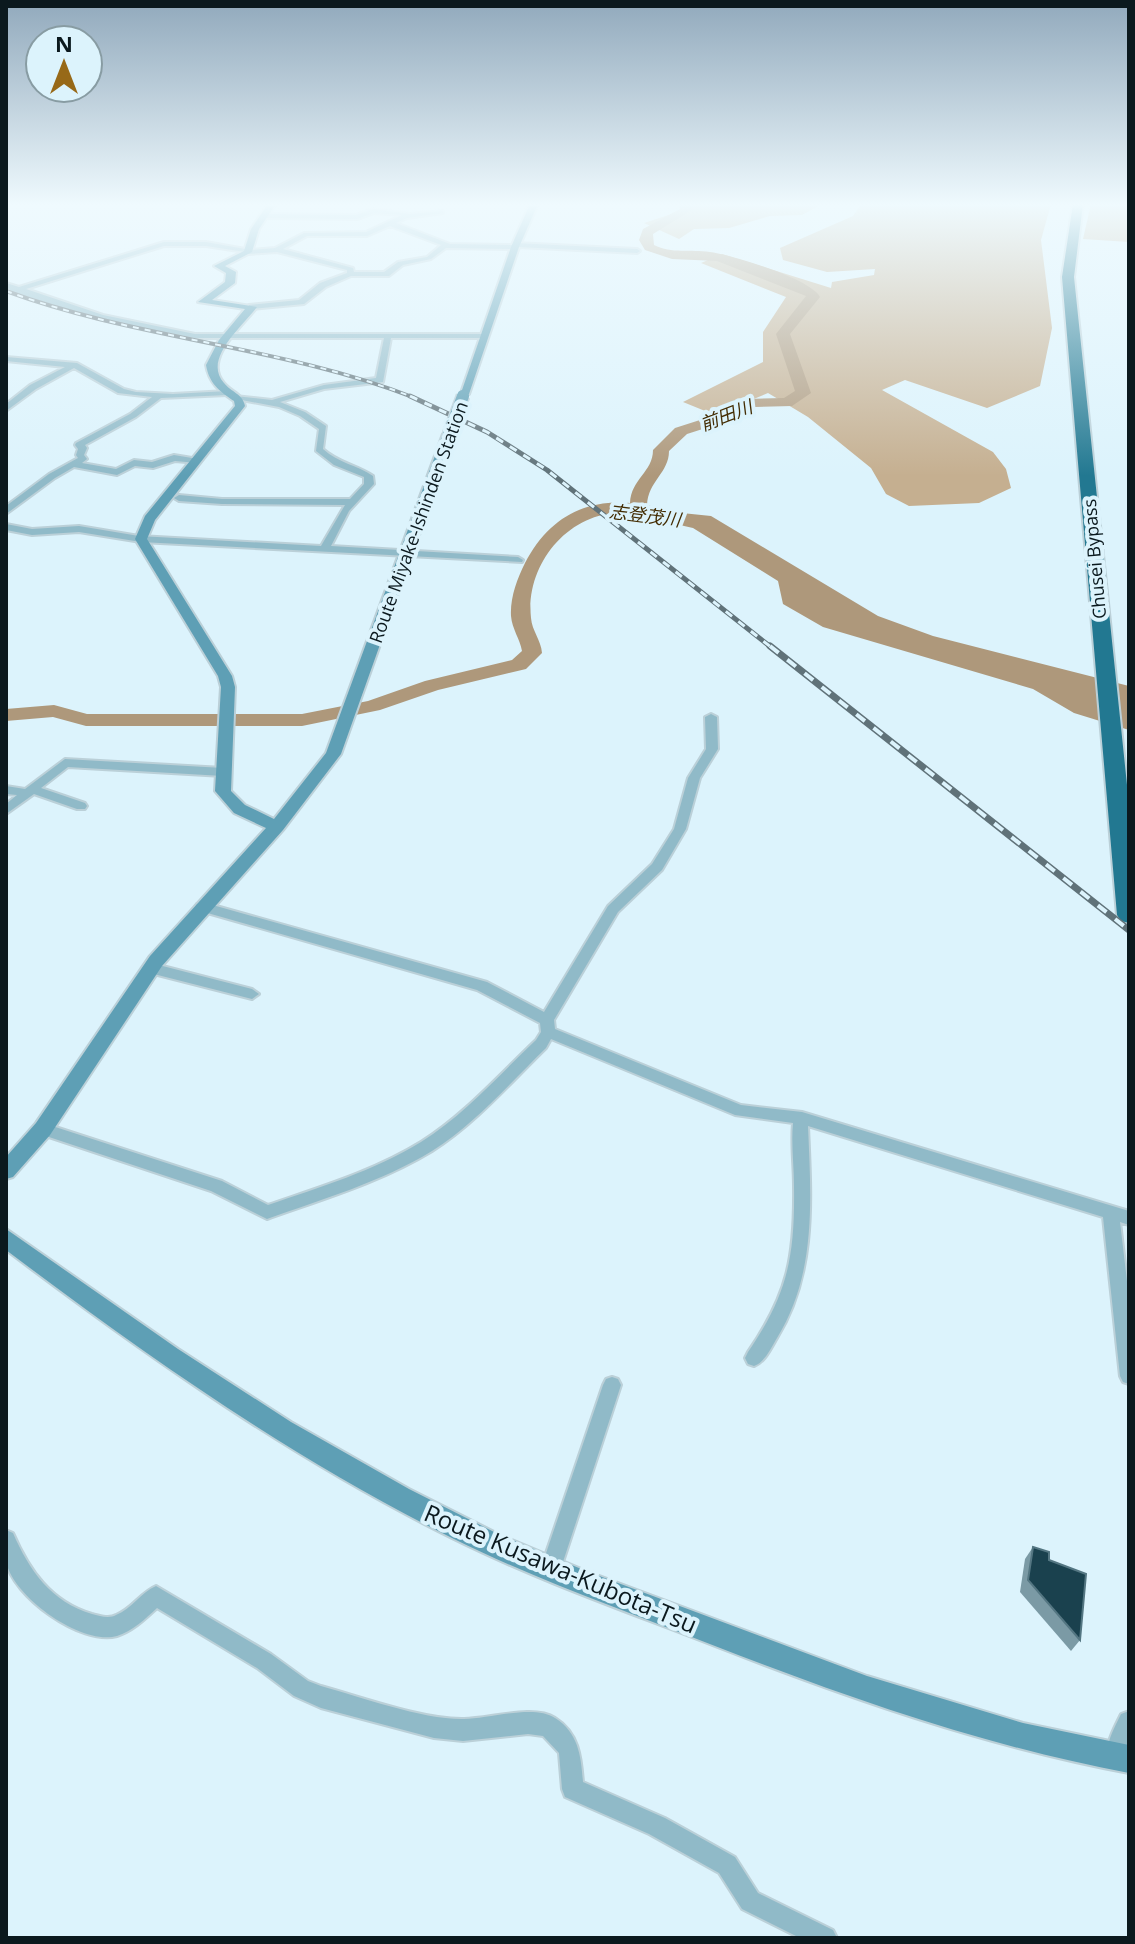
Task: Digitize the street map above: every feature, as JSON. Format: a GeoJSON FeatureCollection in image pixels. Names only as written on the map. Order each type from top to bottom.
{"type":"FeatureCollection","features":[{"type":"Feature","properties":{"kind":"highway","name":"Chusei Bypass"},"geometry":{"type":"LineString","coordinates":[[1070,295],[1129,915]]}},
{"type":"Feature","properties":{"kind":"main road"},"geometry":{"type":"LineString","coordinates":[[213,295],[203,302],[252,307]]}},
{"type":"Feature","properties":{"kind":"main road","name":"Route Miyake-Ishinden Station"},"geometry":{"type":"LineString","coordinates":[[6,1171],[43,1129],[151,968],[317,779],[343,731],[358,693],[498,295]]}},
{"type":"Feature","properties":{"kind":"main road"},"geometry":{"type":"LineString","coordinates":[[252,307],[215,352],[211,364],[214,377],[241,403],[239,408],[149,519],[141,539],[220,665],[228,687],[223,791],[228,799],[251,817],[277,826]]}},
{"type":"Feature","properties":{"kind":"main road","name":"Route Kusawa-Kubota-Tsu"},"geometry":{"type":"LineString","coordinates":[[6,1238],[86,1298],[238,1403],[378,1486],[462,1530],[783,1660],[931,1711],[1005,1733],[1124,1758]]}},
{"type":"Feature","properties":{"kind":"street"},"geometry":{"type":"LineString","coordinates":[[32,295],[118,320],[195,336],[484,336]]}},
{"type":"Feature","properties":{"kind":"street"},"geometry":{"type":"LineString","coordinates":[[252,307],[301,302],[310,295]]}},
{"type":"Feature","properties":{"kind":"street"},"geometry":{"type":"LineString","coordinates":[[118,320],[137,311]]}},
{"type":"Feature","properties":{"kind":"street"},"geometry":{"type":"LineString","coordinates":[[276,400],[316,389],[380,380],[388,336]]}},
{"type":"Feature","properties":{"kind":"street"},"geometry":{"type":"LineString","coordinates":[[6,359],[74,365],[121,391],[159,395],[231,395],[276,400],[291,406],[323,428],[319,449],[325,456],[342,468],[368,476],[367,486],[351,502],[325,548]]}},
{"type":"Feature","properties":{"kind":"street"},"geometry":{"type":"LineString","coordinates":[[6,408],[33,387],[74,365]]}},
{"type":"Feature","properties":{"kind":"street"},"geometry":{"type":"LineString","coordinates":[[6,511],[52,476],[83,459],[80,455],[83,448],[79,445],[125,417],[145,410],[159,395]]}},
{"type":"Feature","properties":{"kind":"street"},"geometry":{"type":"LineString","coordinates":[[76,465],[117,472],[134,463],[153,465],[174,458],[195,461]]}},
{"type":"Feature","properties":{"kind":"street"},"geometry":{"type":"LineString","coordinates":[[179,498],[226,503],[305,499],[351,502]]}},
{"type":"Feature","properties":{"kind":"street"},"geometry":{"type":"LineString","coordinates":[[6,527],[32,532],[79,529],[141,539],[518,560]]}},
{"type":"Feature","properties":{"kind":"street"},"geometry":{"type":"LineString","coordinates":[[43,1129],[216,1186],[262,1211],[275,1210],[369,1176],[427,1146],[519,1067],[548,1026],[617,902],[643,883],[670,849],[680,829],[694,778],[712,749],[711,717]]}},
{"type":"Feature","properties":{"kind":"street"},"geometry":{"type":"LineString","coordinates":[[6,810],[65,763],[223,772]]}},
{"type":"Feature","properties":{"kind":"street"},"geometry":{"type":"LineString","coordinates":[[6,790],[29,791],[81,806]]}},
{"type":"Feature","properties":{"kind":"street"},"geometry":{"type":"LineString","coordinates":[[202,907],[482,986],[548,1026],[740,1111],[802,1118],[1129,1218]]}},
{"type":"Feature","properties":{"kind":"street"},"geometry":{"type":"LineString","coordinates":[[151,968],[252,994]]}},
{"type":"Feature","properties":{"kind":"street"},"geometry":{"type":"LineString","coordinates":[[754,1358],[780,1318],[793,1281],[802,1225],[802,1118]]}},
{"type":"Feature","properties":{"kind":"street"},"geometry":{"type":"LineString","coordinates":[[1111,1213],[1129,1376]]}},
{"type":"Feature","properties":{"kind":"street"},"geometry":{"type":"LineString","coordinates":[[551,1568],[612,1385]]}},
{"type":"Feature","properties":{"kind":"street"},"geometry":{"type":"LineString","coordinates":[[6,1540],[13,1558],[38,1595],[57,1612],[70,1618],[104,1628],[120,1625],[156,1596],[264,1661],[301,1689],[321,1697],[434,1727],[463,1730],[528,1723],[549,1726],[569,1749],[573,1789],[657,1826],[727,1865],[750,1901],[825,1938]]}},
{"type":"Feature","properties":{"kind":"street"},"geometry":{"type":"LineString","coordinates":[[1124,1758],[1119,1741],[1129,1722]]}},
{"type":"Feature","properties":{"kind":"shaded area"},"geometry":{"type":"Polygon","coordinates":[[[780,295],[1048,295],[1052,328],[1040,386],[987,408],[905,380],[882,390],[993,452],[1006,469],[1011,488],[979,503],[909,506],[886,494],[871,468],[808,417],[768,393],[715,415],[683,402],[763,362],[763,332],[786,297],[780,295]]]}},
{"type":"Feature","properties":{"kind":"shaded area"},"geometry":{"type":"Polygon","coordinates":[[[643,509],[711,516],[878,616],[933,636],[1129,686],[1129,730],[1074,713],[1033,689],[823,627],[783,604],[778,581],[693,528],[662,521],[643,509]]]}},
{"type":"Feature","properties":{"kind":"building"},"geometry":{"type":"Polygon","coordinates":[[[1033,1547],[1049,1552],[1049,1560],[1086,1574],[1080,1640],[1028,1580],[1033,1547]]]}},
{"type":"Feature","properties":{"kind":"waterway","name":"前田川"},"geometry":{"type":"LineString","coordinates":[[638,509],[639,489],[661,461],[661,450],[681,431],[731,415],[752,402],[787,403],[803,393],[783,334],[812,295]]}},
{"type":"Feature","properties":{"kind":"waterway","name":"志登茂川"},"geometry":{"type":"LineString","coordinates":[[6,715],[54,711],[86,720],[302,720],[373,706],[432,685],[519,665],[532,653],[521,616],[525,586],[548,541],[580,514],[606,508],[638,509]]}},
{"type":"Feature","properties":{"kind":"waterway","name":"志登茂川"},"geometry":{"type":"LineString","coordinates":[[638,509],[681,519]]}},
{"type":"Feature","properties":{"kind":"railway"},"geometry":{"type":"LineString","coordinates":[[17,295],[107,321],[314,366],[412,397]]}},
{"type":"Feature","properties":{"kind":"railway"},"geometry":{"type":"LineString","coordinates":[[412,397],[487,432],[547,470],[772,648]]}},
{"type":"Feature","properties":{"kind":"railway"},"geometry":{"type":"LineString","coordinates":[[770,646],[1129,930]]}}]}
